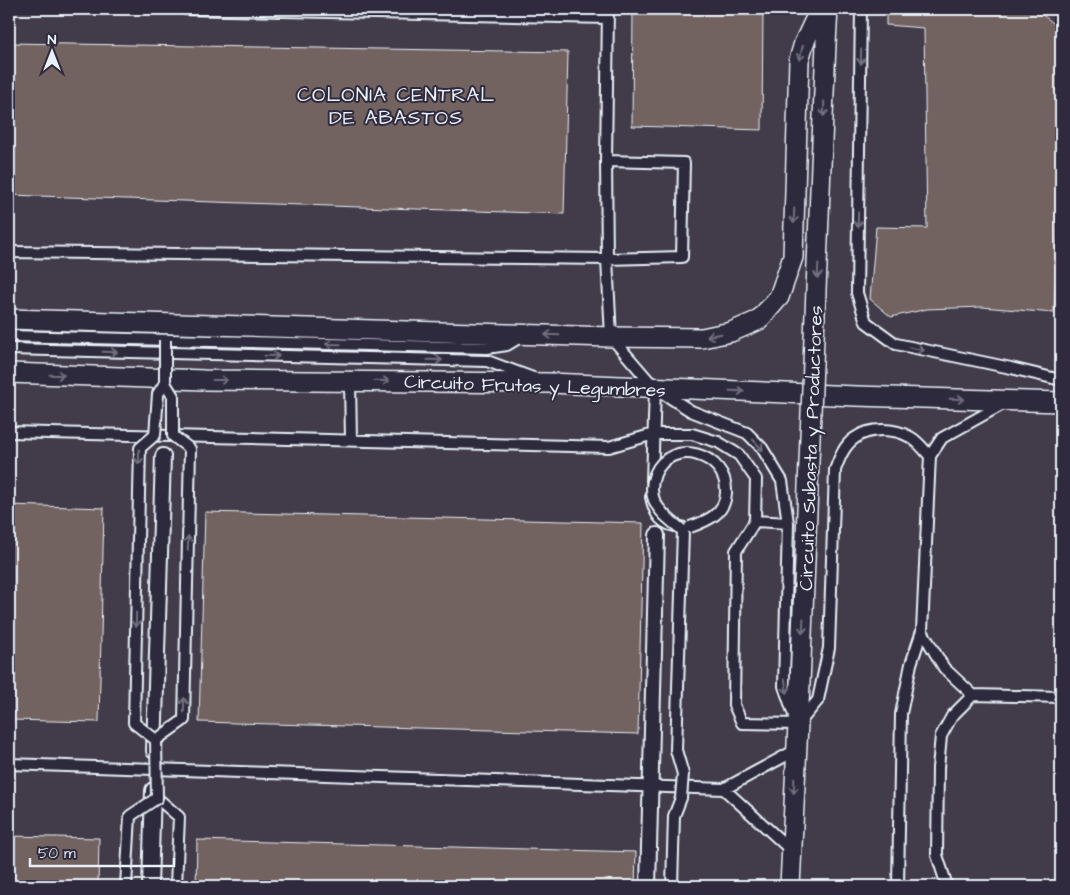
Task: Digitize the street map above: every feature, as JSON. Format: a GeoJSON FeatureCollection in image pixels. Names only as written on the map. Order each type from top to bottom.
{"type":"FeatureCollection","features":[{"type":"Feature","properties":{"kind":"street"},"geometry":{"type":"LineString","coordinates":[[9,319],[612,337],[702,338],[731,332],[760,320],[780,297],[793,257],[799,60],[804,43],[820,9]]}},
{"type":"Feature","properties":{"kind":"street","name":"Circuito Subasta y Productores"},"geometry":{"type":"LineString","coordinates":[[790,886],[828,9]]}},
{"type":"Feature","properties":{"kind":"street","name":"Circuito Frutas y Legumbres"},"geometry":{"type":"LineString","coordinates":[[9,373],[204,380],[548,383],[856,396],[1061,402]]}},
{"type":"Feature","properties":{"kind":"street"},"geometry":{"type":"LineString","coordinates":[[150,886],[163,456]]}},
{"type":"Feature","properties":{"kind":"street"},"geometry":{"type":"LineString","coordinates":[[648,886],[657,535]]}},
{"type":"Feature","properties":{"kind":"lane"},"geometry":{"type":"LineString","coordinates":[[185,9],[608,13],[607,259],[612,337],[655,388],[691,412],[747,433],[762,448],[782,481],[788,523],[784,686],[798,724]]}},
{"type":"Feature","properties":{"kind":"lane"},"geometry":{"type":"LineString","coordinates":[[861,9],[857,293],[866,322],[896,344],[1061,380]]}},
{"type":"Feature","properties":{"kind":"lane"},"geometry":{"type":"LineString","coordinates":[[9,252],[607,259],[682,257],[684,163],[606,162]]}},
{"type":"Feature","properties":{"kind":"lane"},"geometry":{"type":"LineString","coordinates":[[9,336],[487,348],[507,345],[515,342],[525,334]]}},
{"type":"Feature","properties":{"kind":"lane"},"geometry":{"type":"LineString","coordinates":[[156,740],[184,720],[190,449],[173,436],[173,396],[165,383],[165,340]]}},
{"type":"Feature","properties":{"kind":"lane"},"geometry":{"type":"LineString","coordinates":[[9,349],[487,361],[548,383]]}},
{"type":"Feature","properties":{"kind":"lane"},"geometry":{"type":"LineString","coordinates":[[350,381],[351,440]]}},
{"type":"Feature","properties":{"kind":"lane"},"geometry":{"type":"LineString","coordinates":[[156,740],[134,723],[140,448],[155,435],[158,394],[165,383]]}},
{"type":"Feature","properties":{"kind":"lane"},"geometry":{"type":"LineString","coordinates":[[655,388],[651,498],[654,511],[670,527],[690,527],[708,520],[720,511],[725,502],[726,492],[722,472],[716,464],[702,456],[688,452],[664,461],[652,483],[654,499],[661,512],[683,531],[676,750],[683,774],[681,798],[674,816],[672,886]]}},
{"type":"Feature","properties":{"kind":"lane"},"geometry":{"type":"LineString","coordinates":[[898,886],[901,714],[911,664],[922,631],[930,456],[942,438],[1012,400]]}},
{"type":"Feature","properties":{"kind":"lane"},"geometry":{"type":"LineString","coordinates":[[798,724],[818,700],[829,648],[835,470],[840,455],[854,438],[873,431],[892,430],[911,437],[930,456]]}},
{"type":"Feature","properties":{"kind":"lane"},"geometry":{"type":"LineString","coordinates":[[9,432],[609,447],[654,434],[692,434],[718,442],[739,454],[756,479],[755,521],[736,552],[734,705],[742,723],[798,724]]}},
{"type":"Feature","properties":{"kind":"lane"},"geometry":{"type":"LineString","coordinates":[[755,521],[788,523]]}},
{"type":"Feature","properties":{"kind":"lane"},"geometry":{"type":"LineString","coordinates":[[922,631],[944,668],[973,695],[1061,697]]}},
{"type":"Feature","properties":{"kind":"lane"},"geometry":{"type":"LineString","coordinates":[[947,886],[937,855],[938,768],[941,736],[952,716],[973,695]]}},
{"type":"Feature","properties":{"kind":"lane"},"geometry":{"type":"LineString","coordinates":[[156,740],[157,798],[179,818],[176,886]]}},
{"type":"Feature","properties":{"kind":"lane"},"geometry":{"type":"LineString","coordinates":[[9,764],[724,789],[796,750]]}},
{"type":"Feature","properties":{"kind":"lane"},"geometry":{"type":"LineString","coordinates":[[724,789],[792,851]]}},
{"type":"Feature","properties":{"kind":"lane"},"geometry":{"type":"LineString","coordinates":[[126,886],[130,816],[157,798]]}},
{"type":"Feature","properties":{"kind":"shaded area"},"geometry":{"type":"Polygon","coordinates":[[[9,9],[1061,9],[1061,886],[9,886],[9,9]]]}},
{"type":"Feature","properties":{"kind":"building"},"geometry":{"type":"Polygon","coordinates":[[[633,9],[763,9],[762,130],[632,126],[633,9]]]}},
{"type":"Feature","properties":{"kind":"building"},"geometry":{"type":"Polygon","coordinates":[[[886,9],[1035,9],[1061,29],[1061,205],[1059,205],[1054,313],[982,307],[927,309],[891,317],[870,299],[876,227],[927,228],[924,28],[886,25],[886,9]]]}},
{"type":"Feature","properties":{"kind":"building"},"geometry":{"type":"Polygon","coordinates":[[[9,43],[568,52],[564,214],[9,195],[9,43]]]}},
{"type":"Feature","properties":{"kind":"building"},"geometry":{"type":"Polygon","coordinates":[[[9,505],[104,508],[99,722],[9,720],[9,505]]]}},
{"type":"Feature","properties":{"kind":"building"},"geometry":{"type":"Polygon","coordinates":[[[205,512],[643,523],[638,734],[199,722],[205,512]]]}},
{"type":"Feature","properties":{"kind":"building"},"geometry":{"type":"Polygon","coordinates":[[[9,836],[99,838],[98,886],[9,886],[9,836]]]}},
{"type":"Feature","properties":{"kind":"building"},"geometry":{"type":"Polygon","coordinates":[[[197,840],[636,852],[635,886],[196,886],[197,840]]]}},
{"type":"Feature","properties":{"kind":"district","name":"COLONIA CENTRAL DE ABASTOS"},"geometry":{"type":"Point","coordinates":[396,106]}}]}
